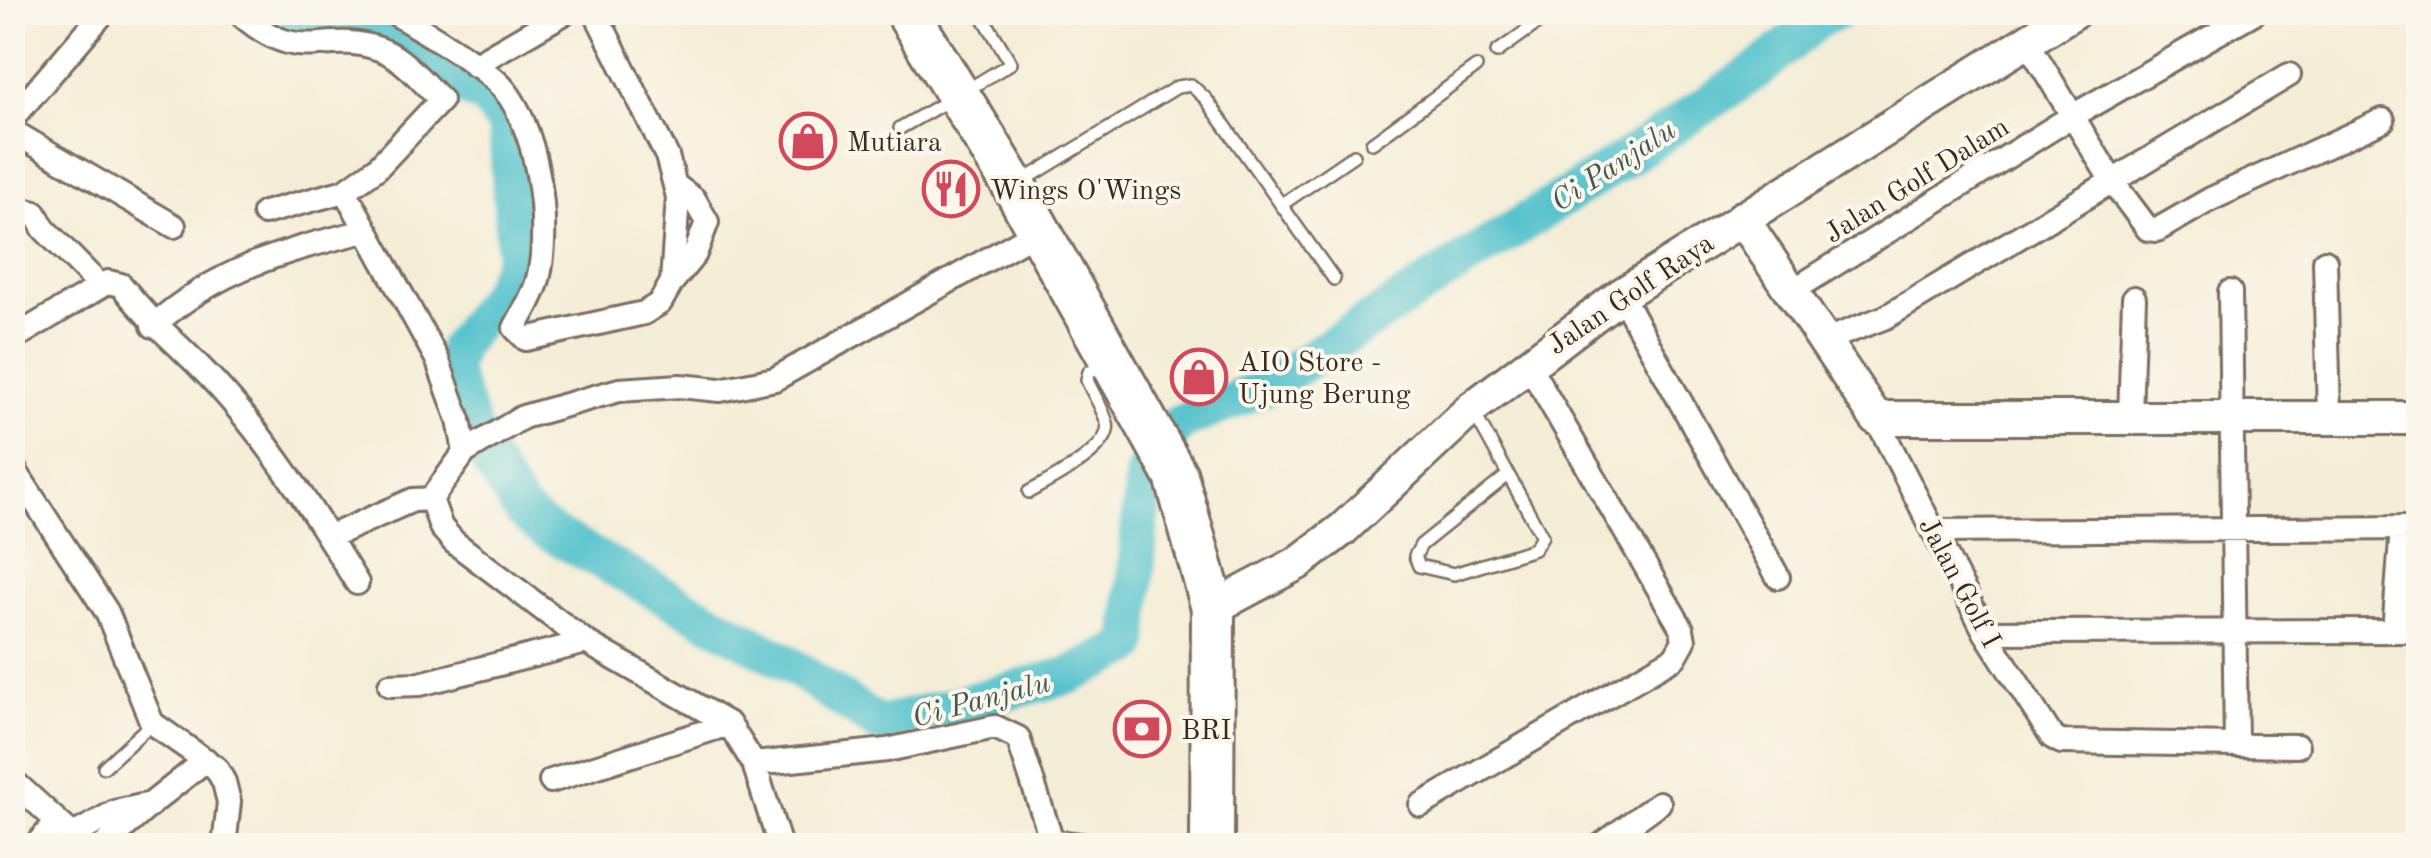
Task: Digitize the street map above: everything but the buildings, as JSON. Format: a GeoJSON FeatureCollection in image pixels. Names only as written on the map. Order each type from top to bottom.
{"type":"FeatureCollection","features":[{"type":"Feature","properties":{"kind":"highway"},"geometry":{"type":"LineString","coordinates":[[907,12],[1014,186],[1176,476],[1213,608],[1212,846]]}},
{"type":"Feature","properties":{"kind":"street"},"geometry":{"type":"LineString","coordinates":[[12,119],[104,12]]}},
{"type":"Feature","properties":{"kind":"street"},"geometry":{"type":"LineString","coordinates":[[238,12],[262,34],[287,46],[377,48],[395,56],[441,100],[377,168],[345,191],[264,214]]}},
{"type":"Feature","properties":{"kind":"street"},"geometry":{"type":"LineString","coordinates":[[393,12],[499,83],[522,115],[531,136],[543,242],[538,282],[516,332],[533,339],[644,313],[660,303],[695,254],[707,222],[694,199],[674,185]]}},
{"type":"Feature","properties":{"kind":"street"},"geometry":{"type":"LineString","coordinates":[[474,65],[566,12]]}},
{"type":"Feature","properties":{"kind":"street"},"geometry":{"type":"LineString","coordinates":[[595,12],[666,156],[674,185],[672,282]]}},
{"type":"Feature","properties":{"kind":"street","name":"Jalan Golf Raya"},"geometry":{"type":"LineString","coordinates":[[1213,608],[1298,563],[1344,529],[1472,408],[1621,296],[2074,12]]}},
{"type":"Feature","properties":{"kind":"street","name":"Jalan Golf Dalam"},"geometry":{"type":"LineString","coordinates":[[1789,293],[2074,115],[2256,12]]}},
{"type":"Feature","properties":{"kind":"street"},"geometry":{"type":"LineString","coordinates":[[2026,41],[2140,224],[2158,230],[2211,199],[2383,120]]}},
{"type":"Feature","properties":{"kind":"street"},"geometry":{"type":"LineString","coordinates":[[1824,341],[1886,317],[2289,75]]}},
{"type":"Feature","properties":{"kind":"street"},"geometry":{"type":"LineString","coordinates":[[12,131],[174,226]]}},
{"type":"Feature","properties":{"kind":"street"},"geometry":{"type":"LineString","coordinates":[[345,191],[437,359],[466,451]]}},
{"type":"Feature","properties":{"kind":"street"},"geometry":{"type":"LineString","coordinates":[[12,207],[35,213],[44,229],[100,286]]}},
{"type":"Feature","properties":{"kind":"street","name":"Jalan Golf I"},"geometry":{"type":"LineString","coordinates":[[1742,218],[1876,418],[1985,632],[2042,727],[2061,742],[2296,746]]}},
{"type":"Feature","properties":{"kind":"street"},"geometry":{"type":"LineString","coordinates":[[153,326],[189,294],[226,274],[290,250],[365,231]]}},
{"type":"Feature","properties":{"kind":"street"},"geometry":{"type":"LineString","coordinates":[[329,537],[413,500],[431,498],[466,451],[523,418],[619,390],[680,386],[720,390],[775,379],[1038,231]]}},
{"type":"Feature","properties":{"kind":"street"},"geometry":{"type":"LineString","coordinates":[[2325,261],[2329,417]]}},
{"type":"Feature","properties":{"kind":"street"},"geometry":{"type":"LineString","coordinates":[[12,340],[100,286],[112,281],[121,284],[153,326],[200,367],[290,477],[357,583]]}},
{"type":"Feature","properties":{"kind":"street"},"geometry":{"type":"LineString","coordinates":[[2230,292],[2229,416],[2238,632],[2236,744]]}},
{"type":"Feature","properties":{"kind":"street"},"geometry":{"type":"LineString","coordinates":[[1621,296],[1778,578]]}},
{"type":"Feature","properties":{"kind":"street"},"geometry":{"type":"LineString","coordinates":[[2130,417],[2134,298]]}},
{"type":"Feature","properties":{"kind":"street"},"geometry":{"type":"LineString","coordinates":[[1421,804],[1675,657],[1684,641],[1682,629],[1528,364]]}},
{"type":"Feature","properties":{"kind":"street"},"geometry":{"type":"LineString","coordinates":[[1876,418],[2418,418]]}},
{"type":"Feature","properties":{"kind":"street"},"geometry":{"type":"LineString","coordinates":[[12,466],[107,612],[152,722],[206,760],[224,782],[229,802],[224,846]]}},
{"type":"Feature","properties":{"kind":"street"},"geometry":{"type":"LineString","coordinates":[[431,498],[441,527],[454,542],[586,642],[728,724],[754,764],[780,846]]}},
{"type":"Feature","properties":{"kind":"street"},"geometry":{"type":"LineString","coordinates":[[1934,531],[2410,528],[2394,631]]}},
{"type":"Feature","properties":{"kind":"street"},"geometry":{"type":"LineString","coordinates":[[1985,632],[2418,631]]}},
{"type":"Feature","properties":{"kind":"street"},"geometry":{"type":"LineString","coordinates":[[390,685],[420,684],[586,642]]}},
{"type":"Feature","properties":{"kind":"street"},"geometry":{"type":"LineString","coordinates":[[551,782],[728,724]]}},
{"type":"Feature","properties":{"kind":"street"},"geometry":{"type":"LineString","coordinates":[[754,764],[887,750],[995,727],[1018,738],[1041,843],[1090,846]]}},
{"type":"Feature","properties":{"kind":"street"},"geometry":{"type":"LineString","coordinates":[[103,846],[206,760]]}},
{"type":"Feature","properties":{"kind":"street"},"geometry":{"type":"LineString","coordinates":[[12,780],[57,822],[76,833],[115,812],[151,804]]}},
{"type":"Feature","properties":{"kind":"street"},"geometry":{"type":"LineString","coordinates":[[1600,846],[1659,803]]}},
{"type":"Feature","properties":{"kind":"street"},"geometry":{"type":"LineString","coordinates":[[35,846],[57,822]]}},
{"type":"Feature","properties":{"kind":"lane"},"geometry":{"type":"LineString","coordinates":[[900,128],[1011,63],[980,12]]}},
{"type":"Feature","properties":{"kind":"lane"},"geometry":{"type":"LineString","coordinates":[[1497,52],[1553,12]]}},
{"type":"Feature","properties":{"kind":"lane"},"geometry":{"type":"LineString","coordinates":[[1372,143],[1476,67]]}},
{"type":"Feature","properties":{"kind":"lane"},"geometry":{"type":"LineString","coordinates":[[1014,186],[1177,87],[1191,85],[1206,99],[1334,279]]}},
{"type":"Feature","properties":{"kind":"lane"},"geometry":{"type":"LineString","coordinates":[[1281,206],[1354,155]]}},
{"type":"Feature","properties":{"kind":"lane"},"geometry":{"type":"LineString","coordinates":[[1028,492],[1084,458],[1106,435],[1108,426],[1087,374],[1112,358]]}},
{"type":"Feature","properties":{"kind":"lane"},"geometry":{"type":"LineString","coordinates":[[1472,408],[1542,536],[1541,542],[1534,549],[1454,574],[1419,566],[1415,556],[1422,545],[1508,475]]}},
{"type":"Feature","properties":{"kind":"lane"},"geometry":{"type":"LineString","coordinates":[[104,767],[152,722]]}},
{"type":"Feature","properties":{"kind":"waterway","name":"Ci Panjalu"},"geometry":{"type":"LineString","coordinates":[[257,12],[308,26],[378,29],[443,76],[485,97],[507,126],[515,257],[499,291],[457,348],[451,371],[479,446],[522,512],[545,530],[786,662],[880,725],[1071,675],[1130,646],[1144,472],[1179,423],[1264,388],[1637,151],[1758,70],[1822,17],[1836,12]]}},
{"type":"Feature","properties":{"kind":"place","name":"Mutiara"},"geometry":{"type":"Point","coordinates":[808,141]}},
{"type":"Feature","properties":{"kind":"place","name":"Wings O'Wings"},"geometry":{"type":"Point","coordinates":[951,189]}},
{"type":"Feature","properties":{"kind":"place","name":"AIO Store - Ujung Berung"},"geometry":{"type":"Point","coordinates":[1199,377]}},
{"type":"Feature","properties":{"kind":"place","name":"BRI"},"geometry":{"type":"Point","coordinates":[1142,729]}}]}
